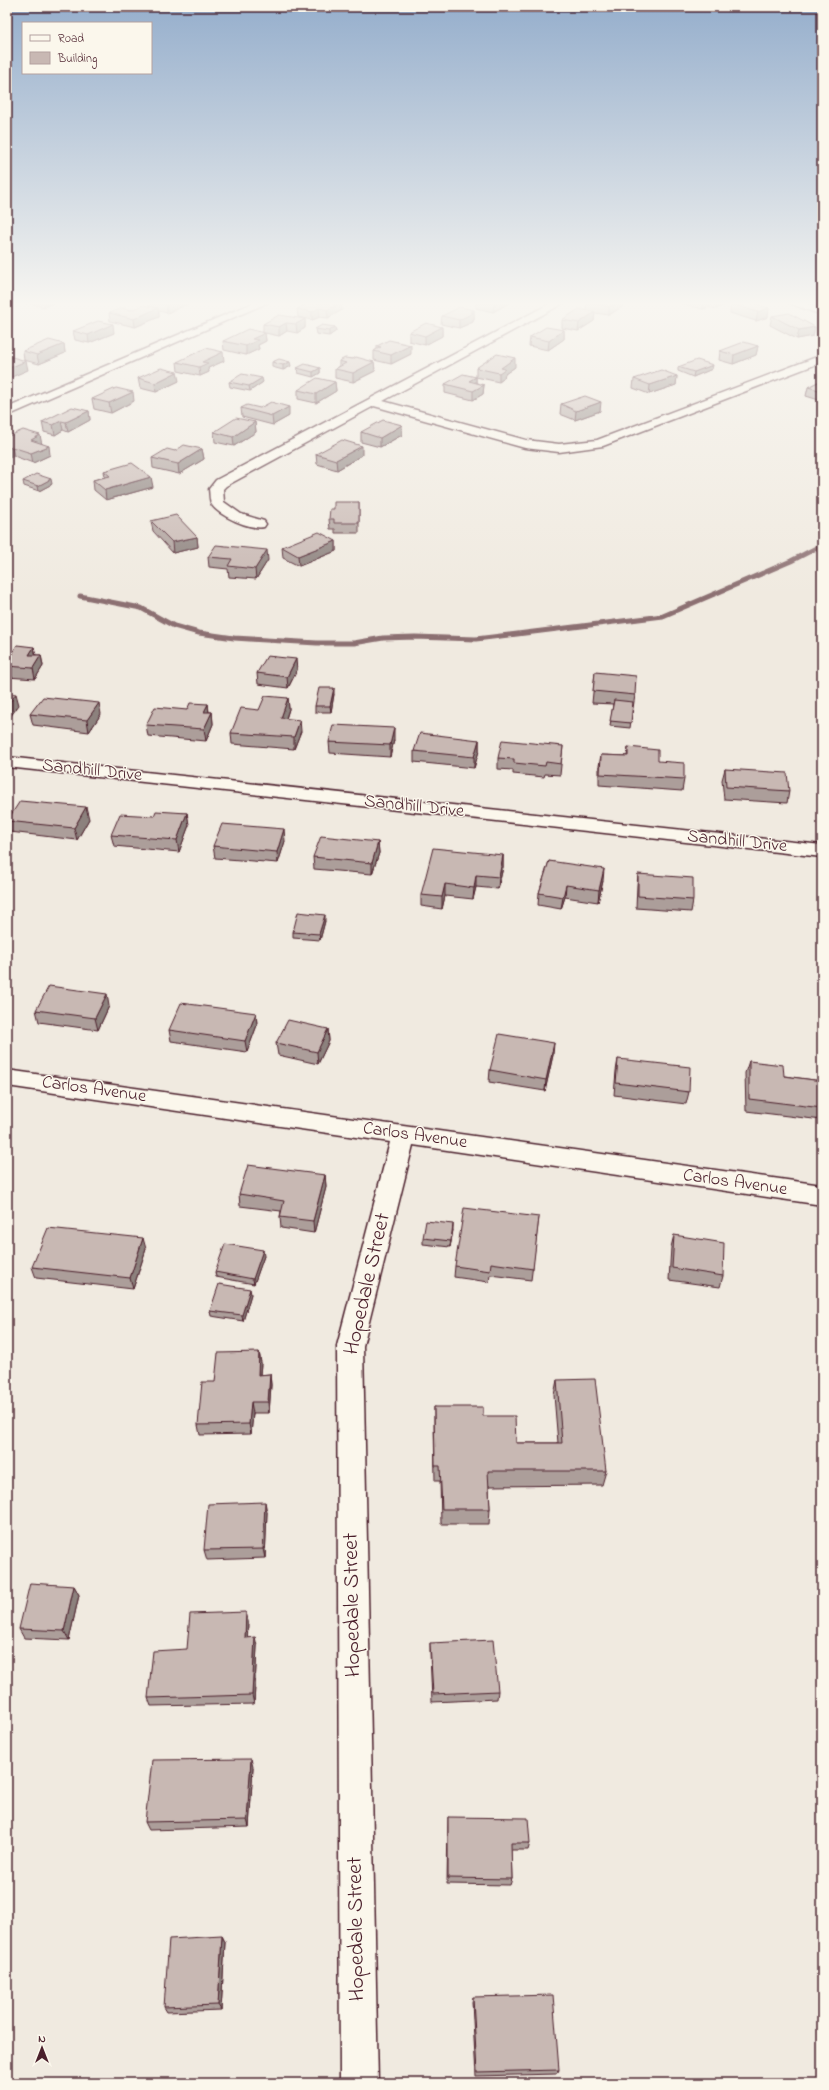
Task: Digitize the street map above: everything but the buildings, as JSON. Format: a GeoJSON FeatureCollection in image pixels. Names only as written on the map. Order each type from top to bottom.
{"type":"FeatureCollection","features":[{"type":"Feature","properties":{"kind":"street"},"geometry":{"type":"LineString","coordinates":[[7,412],[34,401]]}},
{"type":"Feature","properties":{"kind":"street"},"geometry":{"type":"LineString","coordinates":[[259,524],[224,510],[217,503],[216,489],[221,482],[375,401]]}},
{"type":"Feature","properties":{"kind":"street"},"geometry":{"type":"LineString","coordinates":[[372,402],[525,444],[570,448],[599,443],[710,401]]}},
{"type":"Feature","properties":{"kind":"street","name":"Sandhill Drive"},"geometry":{"type":"LineString","coordinates":[[7,762],[822,851]]}},
{"type":"Feature","properties":{"kind":"street","name":"Carlos Avenue"},"geometry":{"type":"LineString","coordinates":[[7,1078],[822,1195]]}},
{"type":"Feature","properties":{"kind":"street","name":"Hopedale Street"},"geometry":{"type":"LineString","coordinates":[[359,2083],[350,1346],[404,1135]]}},
{"type":"Feature","properties":{"kind":"waterway"},"geometry":{"type":"LineString","coordinates":[[80,596],[141,608],[174,626],[199,633],[234,638],[317,643],[354,643],[383,638],[415,637],[476,639],[663,616],[791,561],[822,545]]}}]}
